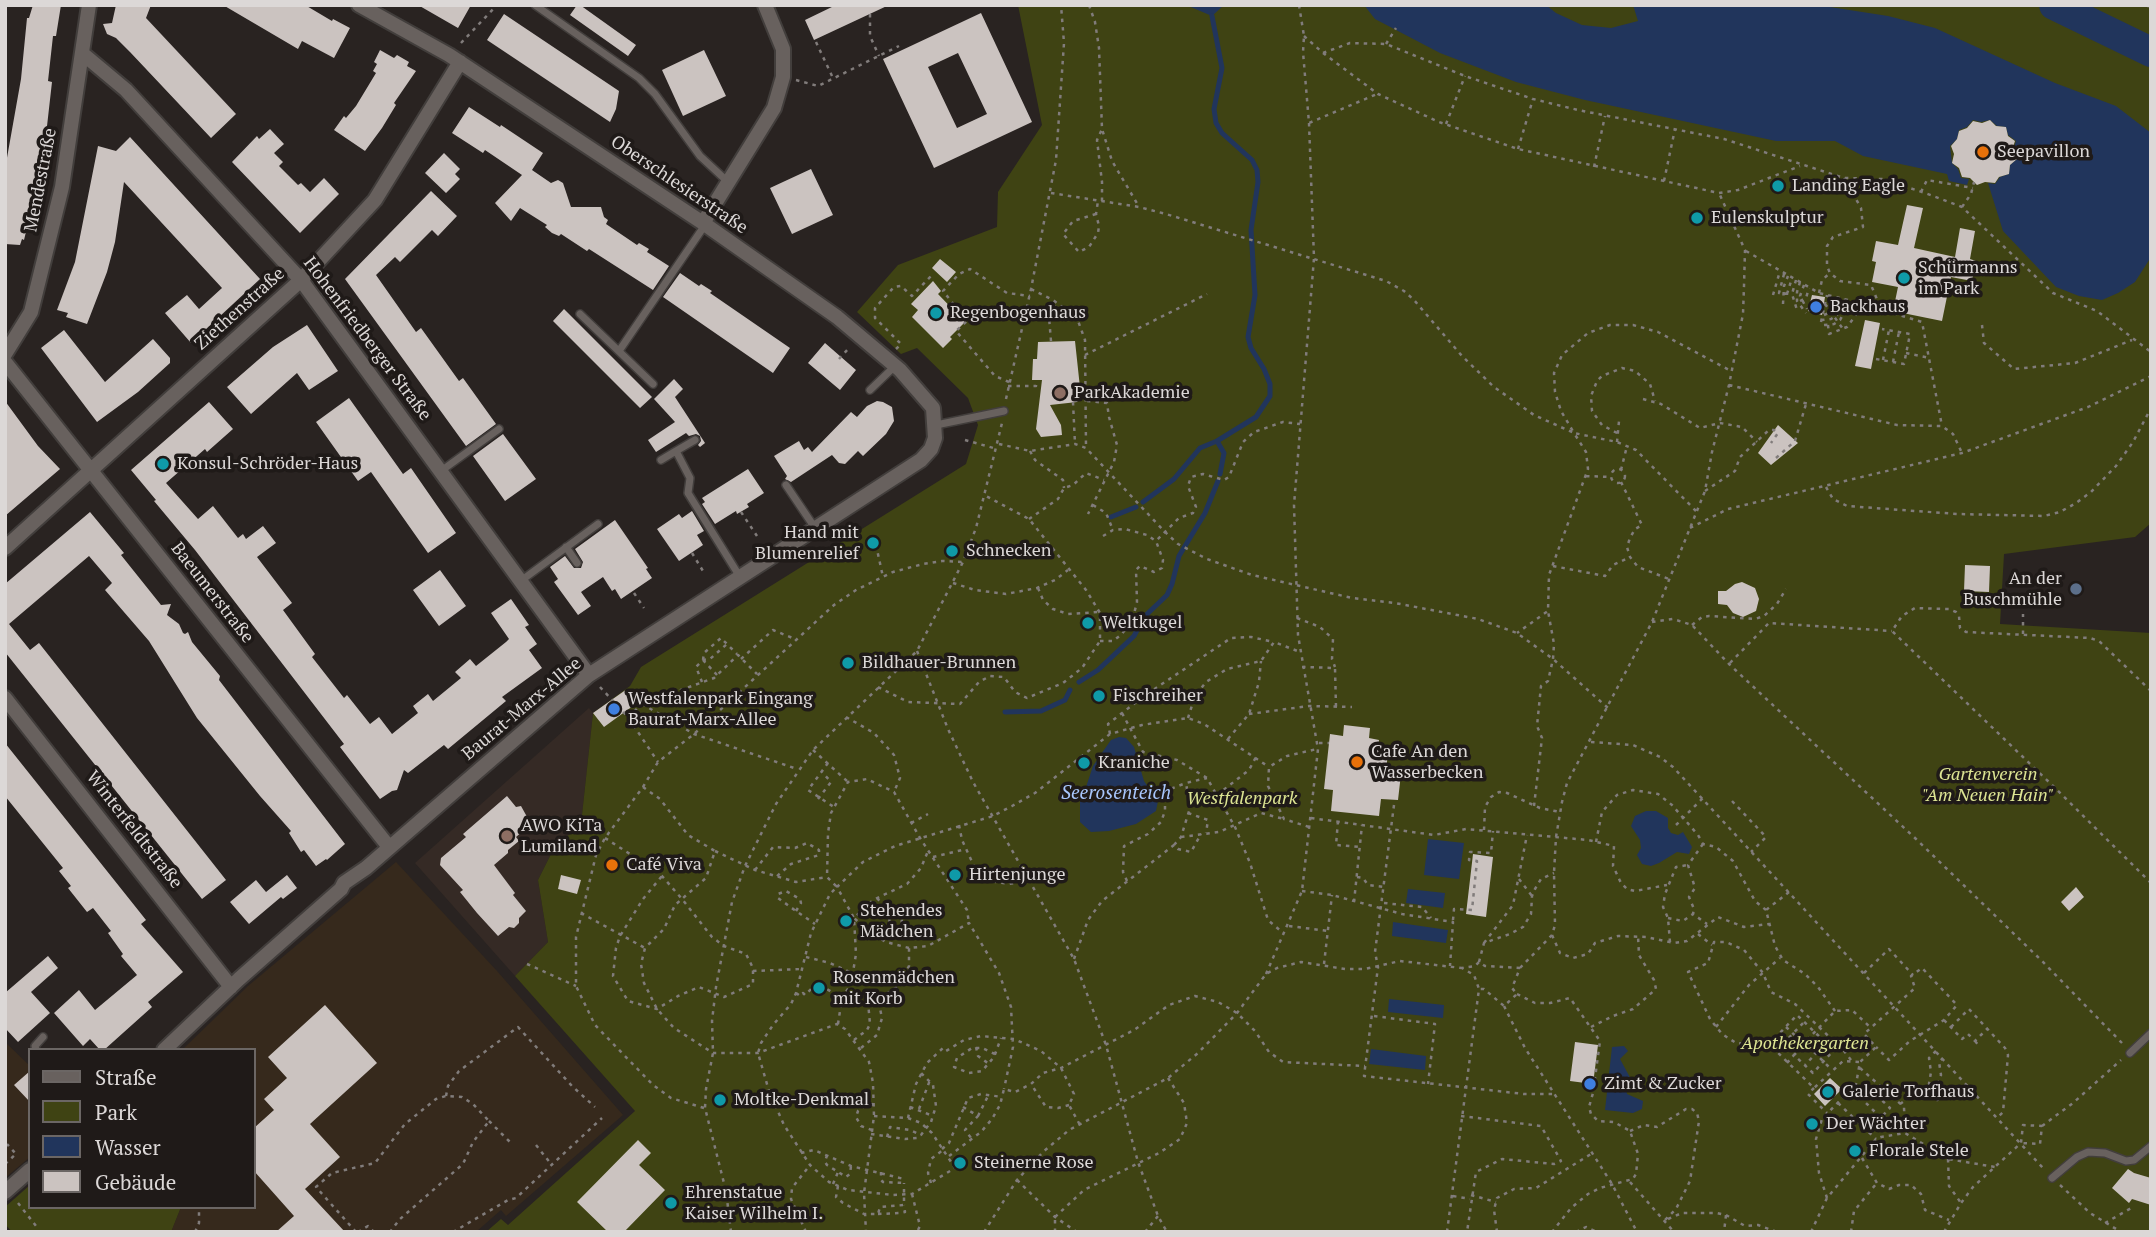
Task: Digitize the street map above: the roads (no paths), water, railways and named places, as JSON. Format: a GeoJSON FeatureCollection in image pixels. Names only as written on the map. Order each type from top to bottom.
{"type":"FeatureCollection","features":[{"type":"Feature","properties":{"kind":"street","name":"Mendestraße"},"geometry":{"type":"LineString","coordinates":[[5,354],[31,312],[62,187],[89,5]]}},
{"type":"Feature","properties":{"kind":"street","name":"Oberschlesierstraße"},"geometry":{"type":"LineString","coordinates":[[359,5],[454,59],[704,224],[837,317],[895,366],[933,408],[935,431]]}},
{"type":"Feature","properties":{"kind":"street"},"geometry":{"type":"LineString","coordinates":[[704,224],[774,108],[783,77],[783,49],[765,5]]}},
{"type":"Feature","properties":{"kind":"street","name":"Hohenfriedberger Straße"},"geometry":{"type":"LineString","coordinates":[[83,54],[126,90],[301,280],[589,675]]}},
{"type":"Feature","properties":{"kind":"street","name":"Ziethenstraße"},"geometry":{"type":"LineString","coordinates":[[5,548],[301,280],[375,200],[454,59]]}},
{"type":"Feature","properties":{"kind":"street","name":"Baeumerstraße"},"geometry":{"type":"LineString","coordinates":[[5,362],[389,848]]}},
{"type":"Feature","properties":{"kind":"street","name":"Baurat-Marx-Allee"},"geometry":{"type":"LineString","coordinates":[[166,1048],[341,889],[344,883],[366,868],[589,675],[921,460],[930,449],[935,431]]}},
{"type":"Feature","properties":{"kind":"street","name":"Winterfeldtstraße"},"geometry":{"type":"LineString","coordinates":[[5,698],[231,987]]}},
{"type":"Feature","properties":{"kind":"street"},"geometry":{"type":"LineString","coordinates":[[6,1191],[28,1172]]}},
{"type":"Feature","properties":{"kind":"lane"},"geometry":{"type":"LineString","coordinates":[[535,5],[639,78],[700,156],[728,182]]}},
{"type":"Feature","properties":{"kind":"lane"},"geometry":{"type":"LineString","coordinates":[[619,351],[704,224]]}},
{"type":"Feature","properties":{"kind":"lane"},"geometry":{"type":"LineString","coordinates":[[580,314],[653,384]]}},
{"type":"Feature","properties":{"kind":"lane"},"geometry":{"type":"LineString","coordinates":[[870,390],[895,366]]}},
{"type":"Feature","properties":{"kind":"lane"},"geometry":{"type":"LineString","coordinates":[[935,431],[1004,411]]}},
{"type":"Feature","properties":{"kind":"lane"},"geometry":{"type":"LineString","coordinates":[[441,471],[499,429]]}},
{"type":"Feature","properties":{"kind":"lane"},"geometry":{"type":"LineString","coordinates":[[661,460],[695,440]]}},
{"type":"Feature","properties":{"kind":"lane"},"geometry":{"type":"LineString","coordinates":[[676,451],[690,478],[688,492],[740,577]]}},
{"type":"Feature","properties":{"kind":"lane"},"geometry":{"type":"LineString","coordinates":[[786,485],[815,529]]}},
{"type":"Feature","properties":{"kind":"lane"},"geometry":{"type":"LineString","coordinates":[[522,580],[598,524]]}},
{"type":"Feature","properties":{"kind":"lane"},"geometry":{"type":"LineString","coordinates":[[566,547],[577,563]]}},
{"type":"Feature","properties":{"kind":"lane"},"geometry":{"type":"LineString","coordinates":[[2130,1052],[2151,1033]]}},
{"type":"Feature","properties":{"kind":"lane"},"geometry":{"type":"LineString","coordinates":[[36,1048],[43,1037]]}},
{"type":"Feature","properties":{"kind":"lane"},"geometry":{"type":"LineString","coordinates":[[2052,1178],[2077,1157],[2088,1153],[2105,1153],[2126,1161],[2134,1160],[2151,1146]]}},
{"type":"Feature","properties":{"kind":"water"},"geometry":{"type":"Polygon","coordinates":[[[1186,5],[1224,5],[1212,16],[1186,5]]]}},
{"type":"Feature","properties":{"kind":"water"},"geometry":{"type":"Polygon","coordinates":[[[1364,5],[1546,5],[1556,13],[1582,25],[1611,28],[1638,21],[1633,5],[1817,5],[1888,16],[1935,28],[2055,83],[2116,106],[2151,133],[2151,257],[2135,282],[2102,300],[2079,296],[2056,287],[2003,231],[1988,183],[1995,184],[2000,177],[2009,174],[2010,165],[2017,159],[2013,150],[2016,141],[2008,135],[2006,127],[1997,126],[1990,120],[1973,120],[1967,127],[1959,130],[1957,139],[1950,146],[1952,163],[1961,178],[1969,179],[1967,185],[1949,181],[1947,174],[1863,156],[1835,141],[1776,141],[1585,100],[1516,82],[1440,53],[1375,19],[1364,5]]]}},
{"type":"Feature","properties":{"kind":"water","name":"Seerosenteich"},"geometry":{"type":"Polygon","coordinates":[[[1126,738],[1134,747],[1144,781],[1158,801],[1156,811],[1136,824],[1109,831],[1091,832],[1080,822],[1080,797],[1084,793],[1093,766],[1111,740],[1126,738]]]}},
{"type":"Feature","properties":{"kind":"water"},"geometry":{"type":"Polygon","coordinates":[[[1646,811],[1656,811],[1668,818],[1671,833],[1678,835],[1683,832],[1692,847],[1689,854],[1677,852],[1651,866],[1642,864],[1637,855],[1641,848],[1640,840],[1631,826],[1635,816],[1646,811]]]}},
{"type":"Feature","properties":{"kind":"water"},"geometry":{"type":"Polygon","coordinates":[[[1428,839],[1464,843],[1459,879],[1424,875],[1428,839]]]}},
{"type":"Feature","properties":{"kind":"water"},"geometry":{"type":"Polygon","coordinates":[[[1408,889],[1445,893],[1443,908],[1406,903],[1408,889]]]}},
{"type":"Feature","properties":{"kind":"water"},"geometry":{"type":"Polygon","coordinates":[[[1393,922],[1448,930],[1446,943],[1392,936],[1393,922]]]}},
{"type":"Feature","properties":{"kind":"water"},"geometry":{"type":"Polygon","coordinates":[[[1389,999],[1444,1005],[1443,1018],[1388,1012],[1389,999]]]}},
{"type":"Feature","properties":{"kind":"water"},"geometry":{"type":"Polygon","coordinates":[[[1624,1046],[1628,1051],[1620,1059],[1633,1083],[1626,1087],[1627,1094],[1643,1101],[1642,1109],[1633,1113],[1605,1110],[1612,1047],[1624,1046]]]}},
{"type":"Feature","properties":{"kind":"water"},"geometry":{"type":"Polygon","coordinates":[[[1371,1049],[1426,1056],[1425,1070],[1369,1064],[1371,1049]]]}},
{"type":"Feature","properties":{"kind":"waterway"},"geometry":{"type":"LineString","coordinates":[[2054,5],[2151,52]]}},
{"type":"Feature","properties":{"kind":"waterway"},"geometry":{"type":"LineString","coordinates":[[1143,502],[1174,479],[1200,448],[1217,441],[1256,417],[1270,396],[1270,384],[1248,337],[1255,295],[1251,230],[1258,182],[1257,170],[1252,160],[1222,133],[1216,123],[1214,109],[1222,68],[1212,16]]}},
{"type":"Feature","properties":{"kind":"waterway"},"geometry":{"type":"LineString","coordinates":[[1217,441],[1224,453],[1220,474]]}},
{"type":"Feature","properties":{"kind":"waterway"},"geometry":{"type":"LineString","coordinates":[[1079,682],[1098,670],[1134,636],[1144,617],[1167,595],[1179,556],[1205,513],[1218,481]]}},
{"type":"Feature","properties":{"kind":"waterway"},"geometry":{"type":"LineString","coordinates":[[1111,517],[1136,507]]}},
{"type":"Feature","properties":{"kind":"waterway"},"geometry":{"type":"LineString","coordinates":[[1005,712],[1041,711],[1065,700],[1070,690]]}},
{"type":"Feature","properties":{"kind":"place","name":"Seepavillon"},"geometry":{"type":"Point","coordinates":[1983,152]}},
{"type":"Feature","properties":{"kind":"place","name":"Landing Eagle"},"geometry":{"type":"Point","coordinates":[1778,186]}},
{"type":"Feature","properties":{"kind":"place","name":"Eulenskulptur"},"geometry":{"type":"Point","coordinates":[1697,218]}},
{"type":"Feature","properties":{"kind":"place","name":"Schürmanns im Park"},"geometry":{"type":"Point","coordinates":[1904,278]}},
{"type":"Feature","properties":{"kind":"place","name":"Backhaus"},"geometry":{"type":"Point","coordinates":[1816,307]}},
{"type":"Feature","properties":{"kind":"place","name":"Regenbogenhaus"},"geometry":{"type":"Point","coordinates":[936,313]}},
{"type":"Feature","properties":{"kind":"place","name":"ParkAkademie"},"geometry":{"type":"Point","coordinates":[1060,393]}},
{"type":"Feature","properties":{"kind":"place","name":"Konsul-Schröder-Haus"},"geometry":{"type":"Point","coordinates":[163,464]}},
{"type":"Feature","properties":{"kind":"place","name":"Hand mit Blumenrelief"},"geometry":{"type":"Point","coordinates":[873,543]}},
{"type":"Feature","properties":{"kind":"place","name":"Schnecken"},"geometry":{"type":"Point","coordinates":[952,551]}},
{"type":"Feature","properties":{"kind":"place","name":"An der Buschmühle"},"geometry":{"type":"Point","coordinates":[2076,589]}},
{"type":"Feature","properties":{"kind":"place","name":"Weltkugel"},"geometry":{"type":"Point","coordinates":[1088,623]}},
{"type":"Feature","properties":{"kind":"place","name":"Bildhauer-Brunnen"},"geometry":{"type":"Point","coordinates":[848,663]}},
{"type":"Feature","properties":{"kind":"place","name":"Fischreiher"},"geometry":{"type":"Point","coordinates":[1099,696]}},
{"type":"Feature","properties":{"kind":"place","name":"Westfalenpark Eingang Baurat-Marx-Allee"},"geometry":{"type":"Point","coordinates":[614,709]}},
{"type":"Feature","properties":{"kind":"place","name":"Cafe An den Wasserbecken"},"geometry":{"type":"Point","coordinates":[1357,762]}},
{"type":"Feature","properties":{"kind":"place","name":"Kraniche"},"geometry":{"type":"Point","coordinates":[1084,763]}},
{"type":"Feature","properties":{"kind":"place","name":"AWO KiTa Lumiland"},"geometry":{"type":"Point","coordinates":[507,836]}},
{"type":"Feature","properties":{"kind":"place","name":"Café Viva"},"geometry":{"type":"Point","coordinates":[612,865]}},
{"type":"Feature","properties":{"kind":"place","name":"Hirtenjunge"},"geometry":{"type":"Point","coordinates":[955,875]}},
{"type":"Feature","properties":{"kind":"place","name":"Stehendes Mädchen"},"geometry":{"type":"Point","coordinates":[846,921]}},
{"type":"Feature","properties":{"kind":"place","name":"Rosenmädchen mit Korb"},"geometry":{"type":"Point","coordinates":[819,988]}},
{"type":"Feature","properties":{"kind":"place","name":"Zimt & Zucker"},"geometry":{"type":"Point","coordinates":[1590,1084]}},
{"type":"Feature","properties":{"kind":"place","name":"Galerie Torfhaus"},"geometry":{"type":"Point","coordinates":[1828,1092]}},
{"type":"Feature","properties":{"kind":"place","name":"Moltke-Denkmal"},"geometry":{"type":"Point","coordinates":[720,1100]}},
{"type":"Feature","properties":{"kind":"place","name":"Der Wächter"},"geometry":{"type":"Point","coordinates":[1812,1124]}},
{"type":"Feature","properties":{"kind":"place","name":"Florale Stele"},"geometry":{"type":"Point","coordinates":[1855,1151]}},
{"type":"Feature","properties":{"kind":"place","name":"Steinerne Rose"},"geometry":{"type":"Point","coordinates":[960,1163]}},
{"type":"Feature","properties":{"kind":"place","name":"Ehrenstatue Kaiser Wilhelm I."},"geometry":{"type":"Point","coordinates":[671,1203]}},
{"type":"Feature","properties":{"kind":"park label","name":"Gartenverein \"Am Neuen Hain\""},"geometry":{"type":"Point","coordinates":[1988,785]}},
{"type":"Feature","properties":{"kind":"park label","name":"Westfalenpark"},"geometry":{"type":"Point","coordinates":[1242,799]}},
{"type":"Feature","properties":{"kind":"park label","name":"Apothekergarten"},"geometry":{"type":"Point","coordinates":[1805,1044]}}]}
